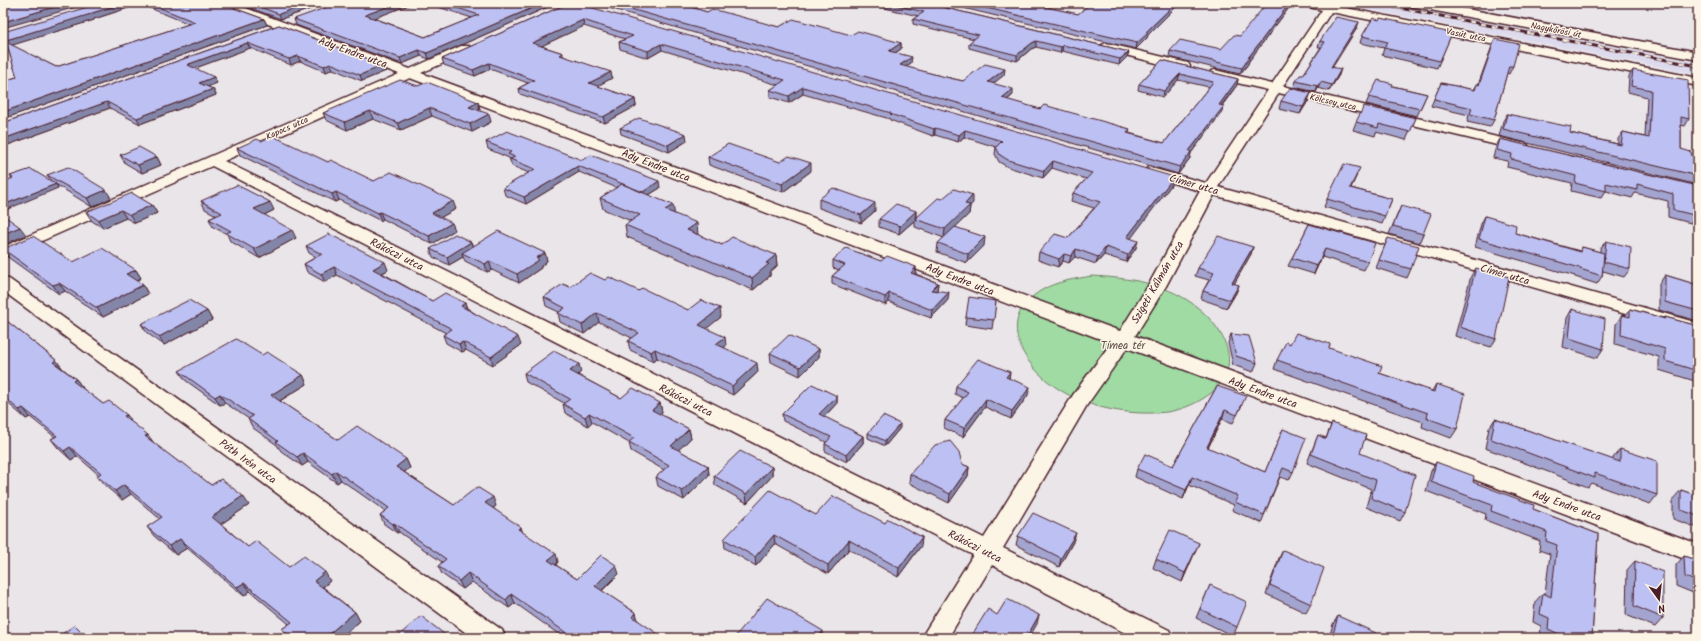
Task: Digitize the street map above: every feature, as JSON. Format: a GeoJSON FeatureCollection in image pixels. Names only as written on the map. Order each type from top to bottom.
{"type":"FeatureCollection","features":[{"type":"Feature","properties":{"kind":"main road","name":"Nagykőrösi út"},"geometry":{"type":"LineString","coordinates":[[1414,3],[1698,56]]}},
{"type":"Feature","properties":{"kind":"street","name":"Ady Endre utca"},"geometry":{"type":"LineString","coordinates":[[222,3],[274,28],[411,73],[1698,554]]}},
{"type":"Feature","properties":{"kind":"street","name":"Vasút utca"},"geometry":{"type":"LineString","coordinates":[[1305,3],[1698,82]]}},
{"type":"Feature","properties":{"kind":"street","name":"Szigeti Kálmán utca"},"geometry":{"type":"LineString","coordinates":[[934,638],[1080,400],[1123,340],[1157,286],[1209,189],[1328,8]]}},
{"type":"Feature","properties":{"kind":"street"},"geometry":{"type":"LineString","coordinates":[[274,28],[301,18]]}},
{"type":"Feature","properties":{"kind":"street","name":"Kölcsey utca"},"geometry":{"type":"LineString","coordinates":[[1091,44],[1537,151]]}},
{"type":"Feature","properties":{"kind":"street","name":"Kapocs utca"},"geometry":{"type":"LineString","coordinates":[[3,252],[476,45]]}},
{"type":"Feature","properties":{"kind":"street","name":"Rákóczi utca"},"geometry":{"type":"LineString","coordinates":[[212,161],[1160,638]]}},
{"type":"Feature","properties":{"kind":"street","name":"Címer utca"},"geometry":{"type":"LineString","coordinates":[[1141,168],[1209,189],[1698,329]]}},
{"type":"Feature","properties":{"kind":"street","name":"Póth Irén utca"},"geometry":{"type":"LineString","coordinates":[[3,283],[493,638]]}},
{"type":"Feature","properties":{"kind":"shaded area"},"geometry":{"type":"Polygon","coordinates":[[[1338,3],[1386,3],[1698,63],[1698,74],[1338,3]]]}},
{"type":"Feature","properties":{"kind":"green space","name":"Tímea tér"},"geometry":{"type":"Polygon","coordinates":[[[1092,276],[1144,282],[1157,286],[1193,304],[1205,314],[1223,337],[1227,350],[1229,363],[1225,375],[1218,387],[1200,401],[1182,409],[1167,412],[1139,413],[1110,409],[1082,401],[1057,388],[1044,378],[1033,367],[1024,354],[1018,341],[1016,327],[1019,314],[1027,301],[1042,290],[1054,284],[1092,276]]]}},
{"type":"Feature","properties":{"kind":"building"},"geometry":{"type":"Polygon","coordinates":[[[3,3],[68,3],[3,22],[3,3]]]}},
{"type":"Feature","properties":{"kind":"building"},"geometry":{"type":"Polygon","coordinates":[[[101,3],[124,3],[3,41],[3,32],[101,3]]]}},
{"type":"Feature","properties":{"kind":"building"},"geometry":{"type":"Polygon","coordinates":[[[148,3],[220,3],[264,19],[3,112],[3,81],[17,77],[6,42],[56,67],[195,22],[148,3]]]}},
{"type":"Feature","properties":{"kind":"building"},"geometry":{"type":"Polygon","coordinates":[[[249,3],[310,3],[279,14],[249,3]]]}},
{"type":"Feature","properties":{"kind":"building"},"geometry":{"type":"Polygon","coordinates":[[[339,3],[398,3],[365,15],[425,37],[479,15],[442,3],[544,3],[427,53],[419,50],[400,58],[294,19],[339,3]]]}},
{"type":"Feature","properties":{"kind":"building"},"geometry":{"type":"Polygon","coordinates":[[[569,3],[576,3],[1174,177],[1127,237],[1138,241],[1128,255],[1106,247],[1098,257],[1076,249],[1071,256],[1064,254],[1059,259],[1039,252],[1055,234],[1068,238],[1100,202],[1073,193],[1092,173],[1053,161],[1044,171],[1008,160],[1000,155],[996,147],[1002,141],[965,130],[959,135],[935,128],[934,129],[890,114],[891,113],[803,87],[789,96],[770,90],[785,80],[661,44],[648,51],[619,42],[633,36],[583,20],[532,43],[563,53],[560,55],[611,72],[589,83],[635,99],[603,117],[519,88],[534,80],[489,63],[473,70],[442,59],[569,3]]]}},
{"type":"Feature","properties":{"kind":"building"},"geometry":{"type":"Polygon","coordinates":[[[610,3],[678,3],[707,12],[712,9],[779,27],[793,19],[851,35],[858,31],[901,43],[889,51],[912,57],[900,65],[963,81],[985,64],[1005,69],[988,82],[1013,89],[1002,98],[1040,109],[1044,105],[1130,129],[1127,133],[1164,143],[1213,82],[1180,74],[1164,91],[1139,84],[1162,60],[1238,79],[1219,105],[1224,106],[1189,151],[1191,152],[1180,167],[610,3]]]}},
{"type":"Feature","properties":{"kind":"building"},"geometry":{"type":"Polygon","coordinates":[[[887,3],[925,3],[1129,52],[1120,59],[1063,45],[1061,47],[1036,41],[1017,55],[969,43],[979,35],[913,19],[924,12],[887,3]]]}},
{"type":"Feature","properties":{"kind":"building"},"geometry":{"type":"Polygon","coordinates":[[[965,3],[1028,3],[1078,14],[1091,3],[1176,3],[1146,32],[1148,33],[1137,43],[965,3]]]}},
{"type":"Feature","properties":{"kind":"building"},"geometry":{"type":"Polygon","coordinates":[[[1267,3],[1289,4],[1242,68],[1170,51],[1180,40],[1221,49],[1234,35],[1240,36],[1267,3]]]}},
{"type":"Feature","properties":{"kind":"building"},"geometry":{"type":"Polygon","coordinates":[[[1336,17],[1359,22],[1331,67],[1341,69],[1332,85],[1321,82],[1318,86],[1296,81],[1300,75],[1303,75],[1325,42],[1320,41],[1336,17]]]}},
{"type":"Feature","properties":{"kind":"building"},"geometry":{"type":"Polygon","coordinates":[[[1373,18],[1379,20],[1380,18],[1452,33],[1440,61],[1384,48],[1388,42],[1362,36],[1373,18]]]}},
{"type":"Feature","properties":{"kind":"building"},"geometry":{"type":"Polygon","coordinates":[[[279,25],[384,65],[360,75],[330,63],[324,66],[298,56],[289,59],[247,43],[188,65],[214,77],[199,83],[213,89],[137,118],[107,102],[3,139],[3,123],[279,25]]]}},
{"type":"Feature","properties":{"kind":"building"},"geometry":{"type":"Polygon","coordinates":[[[1495,39],[1519,44],[1513,66],[1509,66],[1494,120],[1470,114],[1472,108],[1434,99],[1441,83],[1475,90],[1477,84],[1479,85],[1495,39]]]}},
{"type":"Feature","properties":{"kind":"building"},"geometry":{"type":"Polygon","coordinates":[[[1633,70],[1688,80],[1689,119],[1681,117],[1681,149],[1691,152],[1692,156],[1698,158],[1698,176],[1503,129],[1507,114],[1571,127],[1570,133],[1621,145],[1623,132],[1649,138],[1651,90],[1631,86],[1633,70]]]}},
{"type":"Feature","properties":{"kind":"building"},"geometry":{"type":"Polygon","coordinates":[[[400,80],[418,86],[427,82],[478,102],[469,107],[489,114],[470,124],[429,108],[398,123],[370,111],[345,122],[323,113],[400,80]]]}},
{"type":"Feature","properties":{"kind":"building"},"geometry":{"type":"Polygon","coordinates":[[[1378,80],[1393,84],[1392,86],[1427,94],[1420,109],[1369,97],[1378,80]]]}},
{"type":"Feature","properties":{"kind":"building"},"geometry":{"type":"Polygon","coordinates":[[[1290,88],[1311,93],[1303,107],[1281,101],[1290,88]]]}},
{"type":"Feature","properties":{"kind":"building"},"geometry":{"type":"Polygon","coordinates":[[[1364,106],[1416,118],[1410,132],[1379,124],[1378,128],[1356,122],[1364,106]]]}},
{"type":"Feature","properties":{"kind":"building"},"geometry":{"type":"Polygon","coordinates":[[[639,118],[686,134],[668,145],[620,128],[639,118]]]}},
{"type":"Feature","properties":{"kind":"building"},"geometry":{"type":"Polygon","coordinates":[[[507,131],[582,160],[591,155],[659,181],[643,192],[578,166],[524,197],[503,188],[535,169],[510,159],[515,157],[508,154],[511,152],[486,142],[507,131]]]}},
{"type":"Feature","properties":{"kind":"building"},"geometry":{"type":"Polygon","coordinates":[[[273,136],[328,162],[331,160],[374,181],[391,172],[453,201],[432,213],[452,223],[429,236],[336,192],[332,194],[237,148],[257,139],[261,141],[273,136]]]}},
{"type":"Feature","properties":{"kind":"building"},"geometry":{"type":"Polygon","coordinates":[[[1500,139],[1698,186],[1698,216],[1673,210],[1673,194],[1637,184],[1637,190],[1606,183],[1606,191],[1575,183],[1576,176],[1511,159],[1512,154],[1497,150],[1500,139]]]}},
{"type":"Feature","properties":{"kind":"building"},"geometry":{"type":"Polygon","coordinates":[[[728,144],[780,162],[789,156],[811,163],[782,184],[708,157],[728,144]]]}},
{"type":"Feature","properties":{"kind":"building"},"geometry":{"type":"Polygon","coordinates":[[[139,147],[157,157],[138,165],[120,155],[139,147]]]}},
{"type":"Feature","properties":{"kind":"building"},"geometry":{"type":"Polygon","coordinates":[[[1344,164],[1360,168],[1350,188],[1392,199],[1385,216],[1327,199],[1344,164]]]}},
{"type":"Feature","properties":{"kind":"building"},"geometry":{"type":"Polygon","coordinates":[[[68,167],[106,190],[87,198],[47,175],[68,167]]]}},
{"type":"Feature","properties":{"kind":"building"},"geometry":{"type":"Polygon","coordinates":[[[31,169],[56,184],[3,205],[3,182],[13,178],[10,176],[31,169]]]}},
{"type":"Feature","properties":{"kind":"building"},"geometry":{"type":"Polygon","coordinates":[[[622,184],[673,205],[665,210],[697,223],[687,230],[722,245],[732,237],[776,255],[766,263],[769,264],[752,278],[625,225],[640,215],[600,198],[622,184]]]}},
{"type":"Feature","properties":{"kind":"building"},"geometry":{"type":"Polygon","coordinates":[[[237,185],[270,202],[254,209],[292,230],[254,249],[226,233],[231,231],[209,219],[222,213],[201,201],[237,185]]]}},
{"type":"Feature","properties":{"kind":"building"},"geometry":{"type":"Polygon","coordinates":[[[833,188],[875,203],[861,215],[819,199],[833,188]]]}},
{"type":"Feature","properties":{"kind":"building"},"geometry":{"type":"Polygon","coordinates":[[[954,189],[973,195],[965,204],[970,205],[945,229],[915,219],[938,198],[942,199],[954,189]]]}},
{"type":"Feature","properties":{"kind":"building"},"geometry":{"type":"Polygon","coordinates":[[[132,193],[152,205],[130,215],[121,210],[98,220],[86,212],[120,198],[132,193]]]}},
{"type":"Feature","properties":{"kind":"building"},"geometry":{"type":"Polygon","coordinates":[[[896,204],[916,211],[900,226],[879,219],[896,204]]]}},
{"type":"Feature","properties":{"kind":"building"},"geometry":{"type":"Polygon","coordinates":[[[1401,206],[1431,214],[1423,234],[1393,226],[1401,206]]]}},
{"type":"Feature","properties":{"kind":"building"},"geometry":{"type":"Polygon","coordinates":[[[3,215],[20,227],[3,234],[3,215]]]}},
{"type":"Feature","properties":{"kind":"building"},"geometry":{"type":"Polygon","coordinates":[[[1485,216],[1516,225],[1515,233],[1581,252],[1582,247],[1604,253],[1602,276],[1580,268],[1479,239],[1485,216]]]}},
{"type":"Feature","properties":{"kind":"building"},"geometry":{"type":"Polygon","coordinates":[[[1309,224],[1375,243],[1368,262],[1325,249],[1317,266],[1292,258],[1309,224]]]}},
{"type":"Feature","properties":{"kind":"building"},"geometry":{"type":"Polygon","coordinates":[[[955,227],[985,237],[968,254],[938,243],[955,227]]]}},
{"type":"Feature","properties":{"kind":"building"},"geometry":{"type":"Polygon","coordinates":[[[498,231],[545,253],[536,258],[539,260],[517,274],[489,261],[485,264],[462,253],[498,231]]]}},
{"type":"Feature","properties":{"kind":"building"},"geometry":{"type":"Polygon","coordinates":[[[329,234],[385,262],[373,269],[432,301],[445,293],[465,303],[461,306],[518,337],[491,357],[463,342],[459,344],[443,335],[452,329],[334,267],[321,274],[304,264],[322,254],[306,246],[329,234]]]}},
{"type":"Feature","properties":{"kind":"building"},"geometry":{"type":"Polygon","coordinates":[[[455,234],[471,242],[447,257],[430,249],[455,234]]]}},
{"type":"Feature","properties":{"kind":"building"},"geometry":{"type":"Polygon","coordinates":[[[33,236],[73,262],[102,248],[136,270],[126,274],[143,285],[97,308],[59,283],[53,285],[3,249],[33,236]]]}},
{"type":"Feature","properties":{"kind":"building"},"geometry":{"type":"Polygon","coordinates":[[[1218,236],[1253,247],[1232,283],[1239,285],[1230,300],[1203,291],[1214,273],[1198,268],[1218,236]]]}},
{"type":"Feature","properties":{"kind":"building"},"geometry":{"type":"Polygon","coordinates":[[[1388,238],[1419,246],[1411,269],[1379,260],[1388,238]]]}},
{"type":"Feature","properties":{"kind":"building"},"geometry":{"type":"Polygon","coordinates":[[[1606,241],[1631,247],[1630,269],[1604,262],[1606,241]]]}},
{"type":"Feature","properties":{"kind":"building"},"geometry":{"type":"Polygon","coordinates":[[[846,248],[881,261],[887,256],[916,267],[911,273],[938,283],[931,290],[949,292],[932,310],[889,293],[885,297],[832,276],[845,265],[833,260],[846,248]]]}},
{"type":"Feature","properties":{"kind":"building"},"geometry":{"type":"Polygon","coordinates":[[[1476,268],[1509,277],[1496,339],[1460,327],[1476,268]]]}},
{"type":"Feature","properties":{"kind":"building"},"geometry":{"type":"Polygon","coordinates":[[[590,273],[605,280],[609,277],[639,291],[642,288],[688,310],[701,300],[720,308],[699,325],[725,337],[716,344],[757,363],[732,386],[655,349],[651,352],[628,341],[639,333],[597,313],[582,325],[558,313],[565,308],[544,297],[563,284],[570,287],[590,273]]]}},
{"type":"Feature","properties":{"kind":"building"},"geometry":{"type":"Polygon","coordinates":[[[1665,275],[1698,285],[1698,311],[1665,302],[1665,275]]]}},
{"type":"Feature","properties":{"kind":"building"},"geometry":{"type":"Polygon","coordinates":[[[969,297],[996,301],[994,320],[966,317],[969,297]]]}},
{"type":"Feature","properties":{"kind":"building"},"geometry":{"type":"Polygon","coordinates":[[[189,300],[207,311],[159,337],[141,324],[189,300]]]}},
{"type":"Feature","properties":{"kind":"building"},"geometry":{"type":"Polygon","coordinates":[[[1572,309],[1605,319],[1603,349],[1569,338],[1572,309]]]}},
{"type":"Feature","properties":{"kind":"building"},"geometry":{"type":"Polygon","coordinates":[[[1630,309],[1665,319],[1665,317],[1698,326],[1698,371],[1665,361],[1665,349],[1621,335],[1622,315],[1630,317],[1630,309]]]}},
{"type":"Feature","properties":{"kind":"building"},"geometry":{"type":"Polygon","coordinates":[[[3,318],[56,360],[53,362],[76,379],[73,381],[103,404],[109,401],[127,415],[124,416],[148,435],[145,436],[180,463],[182,462],[211,485],[221,479],[243,496],[212,517],[248,547],[256,541],[289,567],[304,556],[325,572],[314,581],[355,612],[324,638],[292,638],[282,629],[292,622],[244,583],[237,587],[180,539],[169,546],[147,527],[162,517],[124,485],[115,491],[97,476],[101,473],[70,447],[64,451],[51,439],[57,436],[23,408],[19,410],[3,396],[3,376],[6,375],[3,372],[3,318]]]}},
{"type":"Feature","properties":{"kind":"building"},"geometry":{"type":"Polygon","coordinates":[[[1296,333],[1330,344],[1329,348],[1382,366],[1379,373],[1434,392],[1436,384],[1465,394],[1457,429],[1427,418],[1428,413],[1277,360],[1286,342],[1290,344],[1296,333]]]}},
{"type":"Feature","properties":{"kind":"building"},"geometry":{"type":"Polygon","coordinates":[[[1231,334],[1249,336],[1257,363],[1236,356],[1231,334]]]}},
{"type":"Feature","properties":{"kind":"building"},"geometry":{"type":"Polygon","coordinates":[[[789,335],[819,349],[800,367],[770,353],[789,335]]]}},
{"type":"Feature","properties":{"kind":"building"},"geometry":{"type":"Polygon","coordinates":[[[236,339],[262,355],[267,352],[303,375],[271,395],[338,440],[357,426],[406,459],[396,467],[454,505],[477,487],[493,497],[485,503],[521,527],[518,529],[556,554],[548,560],[577,579],[601,555],[616,565],[595,586],[636,613],[633,617],[664,638],[567,638],[563,635],[565,632],[511,594],[506,600],[468,573],[459,581],[438,566],[446,559],[380,515],[389,508],[336,471],[332,474],[303,453],[297,457],[248,419],[253,416],[220,394],[215,397],[179,371],[236,339]]]}},
{"type":"Feature","properties":{"kind":"building"},"geometry":{"type":"Polygon","coordinates":[[[554,351],[579,364],[570,371],[621,398],[633,388],[660,403],[652,410],[689,429],[671,446],[708,466],[682,491],[656,477],[669,465],[629,442],[634,438],[589,413],[585,417],[563,404],[570,399],[524,373],[554,351]]]}},
{"type":"Feature","properties":{"kind":"building"},"geometry":{"type":"Polygon","coordinates":[[[978,359],[1010,372],[1006,377],[1030,387],[1012,411],[986,399],[964,428],[945,420],[968,392],[956,386],[978,359]]]}},
{"type":"Feature","properties":{"kind":"building"},"geometry":{"type":"Polygon","coordinates":[[[812,384],[837,396],[819,414],[863,436],[846,455],[825,444],[831,437],[782,414],[812,384]]]}},
{"type":"Feature","properties":{"kind":"building"},"geometry":{"type":"Polygon","coordinates":[[[1217,386],[1246,396],[1237,415],[1225,410],[1207,447],[1265,472],[1283,429],[1306,438],[1293,472],[1283,468],[1264,515],[1235,502],[1238,496],[1192,477],[1186,490],[1137,469],[1145,454],[1173,466],[1217,386]]]}},
{"type":"Feature","properties":{"kind":"building"},"geometry":{"type":"Polygon","coordinates":[[[883,416],[900,424],[885,441],[868,433],[883,416]]]}},
{"type":"Feature","properties":{"kind":"building"},"geometry":{"type":"Polygon","coordinates":[[[1495,419],[1620,462],[1620,449],[1657,461],[1657,495],[1595,473],[1595,478],[1491,439],[1495,419]]]}},
{"type":"Feature","properties":{"kind":"building"},"geometry":{"type":"Polygon","coordinates":[[[1332,423],[1366,435],[1360,453],[1415,475],[1405,512],[1371,498],[1376,480],[1311,454],[1318,435],[1326,439],[1332,423]]]}},
{"type":"Feature","properties":{"kind":"building"},"geometry":{"type":"Polygon","coordinates":[[[950,441],[959,452],[962,464],[969,467],[950,494],[910,474],[935,445],[950,441]]]}},
{"type":"Feature","properties":{"kind":"building"},"geometry":{"type":"Polygon","coordinates":[[[740,451],[772,467],[746,494],[714,476],[740,451]]]}},
{"type":"Feature","properties":{"kind":"building"},"geometry":{"type":"Polygon","coordinates":[[[1436,462],[1474,476],[1473,482],[1534,505],[1533,509],[1598,534],[1592,638],[1568,638],[1548,629],[1549,618],[1540,614],[1543,593],[1551,597],[1557,545],[1546,541],[1547,532],[1491,511],[1492,505],[1431,482],[1436,462]]]}},
{"type":"Feature","properties":{"kind":"building"},"geometry":{"type":"Polygon","coordinates":[[[770,490],[816,515],[833,496],[885,523],[888,519],[922,537],[899,568],[849,540],[828,565],[774,535],[755,557],[724,539],[770,490]]]}},
{"type":"Feature","properties":{"kind":"building"},"geometry":{"type":"Polygon","coordinates":[[[1681,490],[1698,496],[1698,516],[1681,510],[1681,490]]]}},
{"type":"Feature","properties":{"kind":"building"},"geometry":{"type":"Polygon","coordinates":[[[1033,513],[1076,533],[1061,558],[1018,536],[1033,513]]]}},
{"type":"Feature","properties":{"kind":"building"},"geometry":{"type":"Polygon","coordinates":[[[1170,530],[1199,543],[1185,573],[1156,559],[1170,530]]]}},
{"type":"Feature","properties":{"kind":"building"},"geometry":{"type":"Polygon","coordinates":[[[1283,550],[1324,568],[1311,604],[1270,585],[1283,550]]]}},
{"type":"Feature","properties":{"kind":"building"},"geometry":{"type":"Polygon","coordinates":[[[1684,556],[1698,561],[1698,582],[1685,577],[1684,556]]]}},
{"type":"Feature","properties":{"kind":"building"},"geometry":{"type":"Polygon","coordinates":[[[1635,561],[1663,572],[1663,618],[1634,606],[1635,561]]]}},
{"type":"Feature","properties":{"kind":"building"},"geometry":{"type":"Polygon","coordinates":[[[1210,585],[1247,602],[1237,627],[1200,609],[1210,585]]]}},
{"type":"Feature","properties":{"kind":"building"},"geometry":{"type":"Polygon","coordinates":[[[767,598],[823,631],[818,638],[734,638],[767,598]]]}},
{"type":"Feature","properties":{"kind":"building"},"geometry":{"type":"Polygon","coordinates":[[[1007,599],[1039,615],[1026,638],[970,638],[988,609],[997,615],[1007,599]]]}},
{"type":"Feature","properties":{"kind":"building"},"geometry":{"type":"Polygon","coordinates":[[[421,616],[448,637],[396,638],[421,616]]]}},
{"type":"Feature","properties":{"kind":"building"},"geometry":{"type":"Polygon","coordinates":[[[1338,616],[1376,633],[1375,638],[1332,638],[1338,616]]]}},
{"type":"Feature","properties":{"kind":"building"},"geometry":{"type":"Polygon","coordinates":[[[75,625],[88,638],[56,638],[75,625]]]}},
{"type":"Feature","properties":{"kind":"building"},"geometry":{"type":"Polygon","coordinates":[[[1116,635],[1122,638],[1114,638],[1116,635]]]}},
{"type":"Feature","properties":{"kind":"railway"},"geometry":{"type":"LineString","coordinates":[[1374,3],[1698,66]]}}]}
